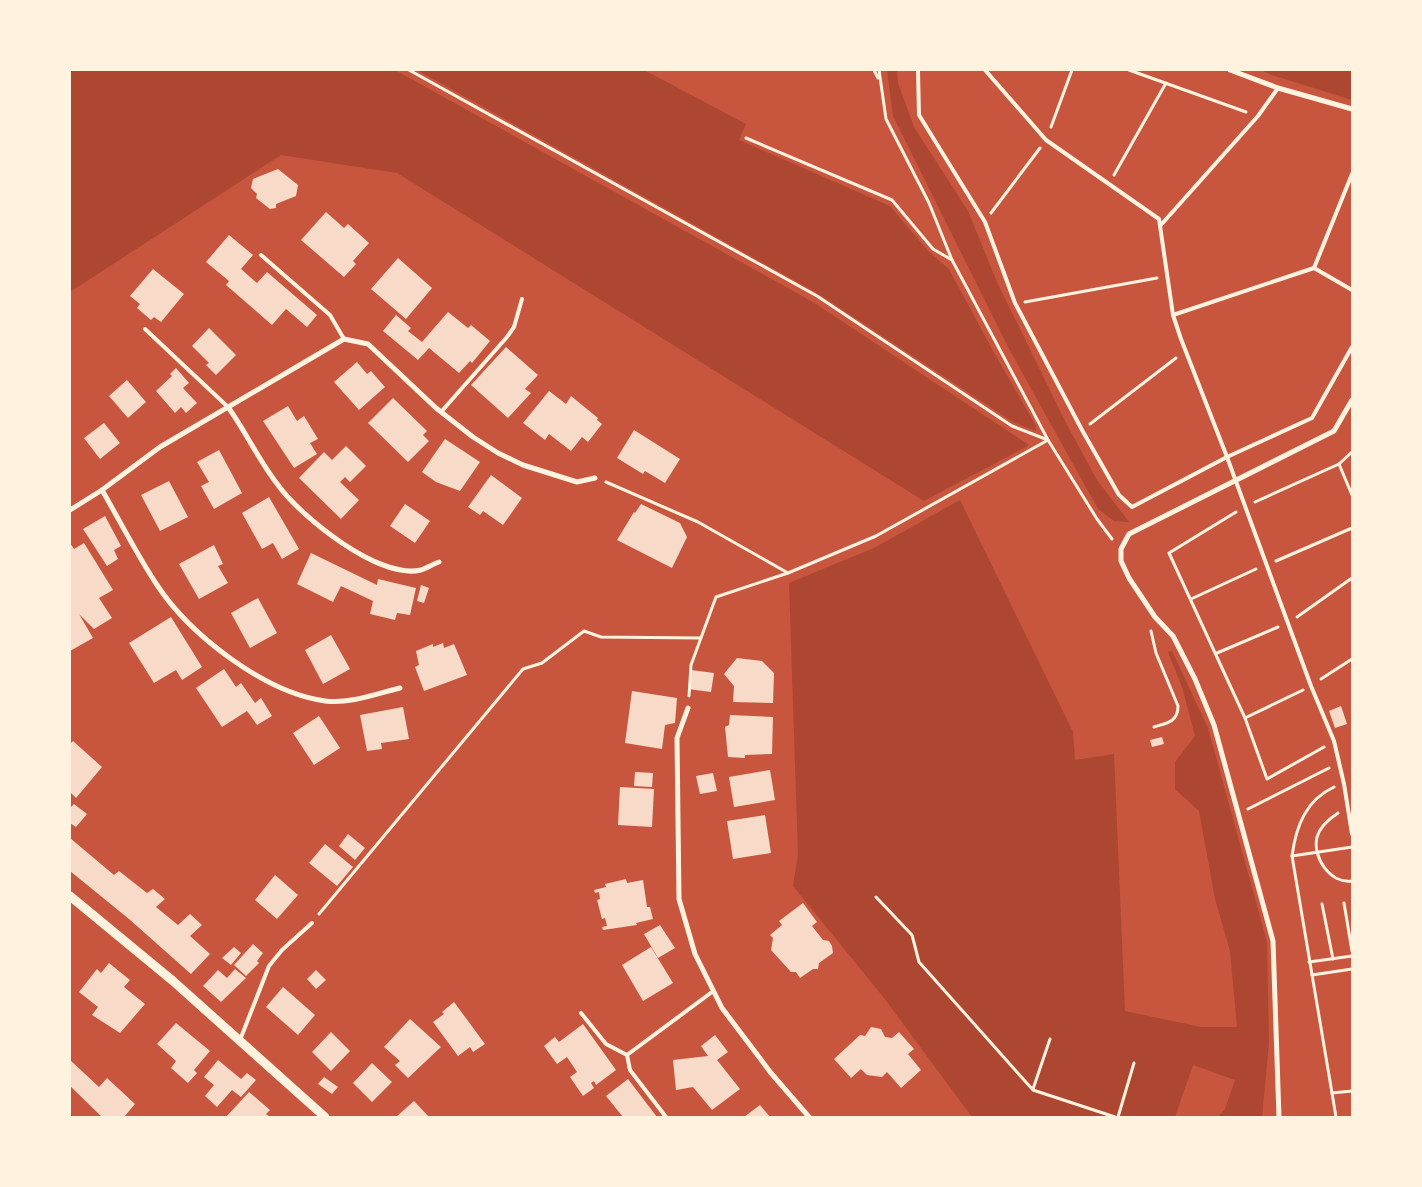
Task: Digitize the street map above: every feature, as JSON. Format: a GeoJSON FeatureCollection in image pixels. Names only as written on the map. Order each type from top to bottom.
{"type":"FeatureCollection","features":[{"type":"Feature","properties":{"kind":"street"},"geometry":{"type":"LineString","coordinates":[[1230,70],[1278,88],[1352,110]]}},
{"type":"Feature","properties":{"kind":"street"},"geometry":{"type":"LineString","coordinates":[[70,510],[102,490],[160,447],[344,339],[368,344],[441,412],[473,437],[523,465],[577,482],[595,478]]}},
{"type":"Feature","properties":{"kind":"street"},"geometry":{"type":"LineString","coordinates":[[1280,1117],[1273,941],[1214,725],[1195,679],[1173,636],[1155,616],[1129,578],[1121,561],[1121,549],[1129,534],[1334,431],[1352,400]]}},
{"type":"Feature","properties":{"kind":"street"},"geometry":{"type":"LineString","coordinates":[[228,407],[277,485],[298,509],[326,533],[360,554],[401,569],[420,570],[439,562]]}},
{"type":"Feature","properties":{"kind":"street"},"geometry":{"type":"LineString","coordinates":[[102,490],[157,586],[198,633],[248,671],[285,689],[325,701],[350,701],[400,688]]}},
{"type":"Feature","properties":{"kind":"street"},"geometry":{"type":"LineString","coordinates":[[688,708],[677,738],[679,899],[695,954],[712,992],[722,1008],[771,1073],[809,1117]]}},
{"type":"Feature","properties":{"kind":"street"},"geometry":{"type":"LineString","coordinates":[[70,896],[172,981],[239,1043],[325,1117]]}},
{"type":"Feature","properties":{"kind":"lane"},"geometry":{"type":"LineString","coordinates":[[918,70],[919,115],[985,222],[1015,304],[1119,495],[1132,508],[1227,457],[1312,418],[1352,346]]}},
{"type":"Feature","properties":{"kind":"lane"},"geometry":{"type":"LineString","coordinates":[[985,70],[1046,140],[1159,220],[1173,315],[1311,686],[1334,742],[1344,784],[1352,834]]}},
{"type":"Feature","properties":{"kind":"lane"},"geometry":{"type":"LineString","coordinates":[[1160,226],[1258,116],[1278,88]]}},
{"type":"Feature","properties":{"kind":"lane"},"geometry":{"type":"LineString","coordinates":[[1314,268],[1352,174]]}},
{"type":"Feature","properties":{"kind":"lane"},"geometry":{"type":"LineString","coordinates":[[262,255],[330,315],[344,339]]}},
{"type":"Feature","properties":{"kind":"lane"},"geometry":{"type":"LineString","coordinates":[[1173,315],[1314,268],[1352,290]]}},
{"type":"Feature","properties":{"kind":"lane"},"geometry":{"type":"LineString","coordinates":[[441,412],[507,337],[514,327],[522,299]]}},
{"type":"Feature","properties":{"kind":"lane"},"geometry":{"type":"LineString","coordinates":[[145,329],[228,407]]}},
{"type":"Feature","properties":{"kind":"lane"},"geometry":{"type":"LineString","coordinates":[[239,1043],[269,966],[282,950],[312,923]]}},
{"type":"Feature","properties":{"kind":"lane"},"geometry":{"type":"LineString","coordinates":[[627,1055],[712,992]]}},
{"type":"Feature","properties":{"kind":"lane"},"geometry":{"type":"LineString","coordinates":[[582,1013],[606,1044],[627,1055]]}},
{"type":"Feature","properties":{"kind":"lane"},"geometry":{"type":"LineString","coordinates":[[627,1055],[630,1070],[666,1117]]}},
{"type":"Feature","properties":{"kind":"path"},"geometry":{"type":"LineString","coordinates":[[409,70],[817,296],[1012,426],[1048,440]]}},
{"type":"Feature","properties":{"kind":"path"},"geometry":{"type":"LineString","coordinates":[[874,70],[880,80]]}},
{"type":"Feature","properties":{"kind":"path"},"geometry":{"type":"LineString","coordinates":[[879,70],[886,119],[929,203],[952,260],[1048,440],[1097,519],[1121,549]]}},
{"type":"Feature","properties":{"kind":"path"},"geometry":{"type":"LineString","coordinates":[[985,222],[1046,140],[1072,70]]}},
{"type":"Feature","properties":{"kind":"path"},"geometry":{"type":"LineString","coordinates":[[1129,70],[1258,116]]}},
{"type":"Feature","properties":{"kind":"path"},"geometry":{"type":"LineString","coordinates":[[1109,184],[1166,84]]}},
{"type":"Feature","properties":{"kind":"path"},"geometry":{"type":"LineString","coordinates":[[746,138],[892,200],[933,248],[952,260]]}},
{"type":"Feature","properties":{"kind":"path"},"geometry":{"type":"LineString","coordinates":[[1015,304],[1167,276]]}},
{"type":"Feature","properties":{"kind":"path"},"geometry":{"type":"LineString","coordinates":[[1082,430],[1185,351]]}},
{"type":"Feature","properties":{"kind":"path"},"geometry":{"type":"LineString","coordinates":[[688,708],[691,664],[716,597],[788,573],[876,536],[1048,440]]}},
{"type":"Feature","properties":{"kind":"path"},"geometry":{"type":"LineString","coordinates":[[1334,742],[1267,779],[1241,710],[1169,553],[1244,507],[1339,464],[1352,452]]}},
{"type":"Feature","properties":{"kind":"path"},"geometry":{"type":"LineString","coordinates":[[1339,464],[1352,495]]}},
{"type":"Feature","properties":{"kind":"path"},"geometry":{"type":"LineString","coordinates":[[595,478],[698,522],[788,573]]}},
{"type":"Feature","properties":{"kind":"path"},"geometry":{"type":"LineString","coordinates":[[1154,727],[1174,721],[1178,714],[1173,692],[1156,653],[1150,630],[1155,616]]}},
{"type":"Feature","properties":{"kind":"path"},"geometry":{"type":"LineString","coordinates":[[312,923],[523,669],[542,663],[584,631],[601,637],[700,638]]}},
{"type":"Feature","properties":{"kind":"path"},"geometry":{"type":"LineString","coordinates":[[1254,807],[1339,763]]}},
{"type":"Feature","properties":{"kind":"path"},"geometry":{"type":"LineString","coordinates":[[1336,1117],[1292,856],[1298,823],[1309,807],[1321,794],[1344,784]]}},
{"type":"Feature","properties":{"kind":"path"},"geometry":{"type":"LineString","coordinates":[[1348,808],[1325,822],[1317,836],[1316,852],[1323,866],[1335,878],[1352,881]]}},
{"type":"Feature","properties":{"kind":"path"},"geometry":{"type":"LineString","coordinates":[[1292,856],[1352,847]]}},
{"type":"Feature","properties":{"kind":"path"},"geometry":{"type":"LineString","coordinates":[[876,897],[912,935],[919,962],[1033,1090],[1117,1117],[1134,1063]]}},
{"type":"Feature","properties":{"kind":"path"},"geometry":{"type":"LineString","coordinates":[[1344,903],[1352,950]]}},
{"type":"Feature","properties":{"kind":"path"},"geometry":{"type":"LineString","coordinates":[[1322,904],[1333,959]]}},
{"type":"Feature","properties":{"kind":"path"},"geometry":{"type":"LineString","coordinates":[[1309,962],[1352,956]]}},
{"type":"Feature","properties":{"kind":"path"},"geometry":{"type":"LineString","coordinates":[[1312,975],[1352,969]]}},
{"type":"Feature","properties":{"kind":"path"},"geometry":{"type":"LineString","coordinates":[[1033,1090],[1050,1039]]}},
{"type":"Feature","properties":{"kind":"path"},"geometry":{"type":"LineString","coordinates":[[1332,1093],[1352,1091]]}},
{"type":"Feature","properties":{"kind":"shaded area"},"geometry":{"type":"Polygon","coordinates":[[[70,70],[395,70],[813,302],[1029,445],[924,501],[397,173],[281,155],[70,292],[70,70]]]}},
{"type":"Feature","properties":{"kind":"shaded area"},"geometry":{"type":"Polygon","coordinates":[[[417,70],[644,70],[746,124],[739,140],[890,206],[929,252],[949,269],[1036,426],[1036,431],[1013,422],[817,293],[417,70]]]}},
{"type":"Feature","properties":{"kind":"shaded area"},"geometry":{"type":"Polygon","coordinates":[[[887,70],[897,70],[898,83],[914,127],[968,211],[997,282],[1066,423],[1097,480],[1129,522],[1114,521],[1098,509],[1008,347],[893,116],[887,70]]]}},
{"type":"Feature","properties":{"kind":"shaded area"},"geometry":{"type":"Polygon","coordinates":[[[1261,70],[1352,70],[1352,100],[1272,75],[1261,70]]]}},
{"type":"Feature","properties":{"kind":"shaded area"},"geometry":{"type":"Polygon","coordinates":[[[960,500],[1073,732],[1075,760],[1114,754],[1125,1011],[1201,1027],[1237,1027],[1230,951],[1215,899],[1199,811],[1175,789],[1175,762],[1195,736],[1182,687],[1168,652],[1172,651],[1208,728],[1267,942],[1269,1043],[1262,1117],[1218,1117],[1225,1109],[1235,1080],[1193,1065],[1175,1117],[972,1117],[884,998],[793,886],[798,855],[789,583],[874,548],[960,500]]]}},
{"type":"Feature","properties":{"kind":"building"},"geometry":{"type":"Polygon","coordinates":[[[278,169],[298,185],[296,196],[276,204],[276,208],[270,209],[256,198],[257,194],[251,188],[253,179],[278,169]]]}},
{"type":"Feature","properties":{"kind":"building"},"geometry":{"type":"Polygon","coordinates":[[[326,212],[344,228],[348,224],[369,243],[353,261],[356,264],[344,277],[301,240],[326,212]]]}},
{"type":"Feature","properties":{"kind":"building"},"geometry":{"type":"Polygon","coordinates":[[[229,235],[253,255],[241,269],[257,283],[267,272],[317,315],[307,327],[286,309],[272,325],[226,285],[229,281],[206,262],[229,235]]]}},
{"type":"Feature","properties":{"kind":"building"},"geometry":{"type":"Polygon","coordinates":[[[398,258],[432,288],[406,319],[371,289],[398,258]]]}},
{"type":"Feature","properties":{"kind":"building"},"geometry":{"type":"Polygon","coordinates":[[[153,269],[184,294],[161,322],[154,317],[151,320],[137,308],[140,304],[130,296],[153,269]]]}},
{"type":"Feature","properties":{"kind":"building"},"geometry":{"type":"Polygon","coordinates":[[[448,312],[468,328],[471,325],[490,341],[472,363],[470,361],[459,373],[429,348],[418,360],[383,331],[396,315],[411,328],[408,331],[422,342],[448,312]]]}},
{"type":"Feature","properties":{"kind":"building"},"geometry":{"type":"Polygon","coordinates":[[[209,328],[236,355],[216,375],[206,365],[209,363],[192,346],[209,328]]]}},
{"type":"Feature","properties":{"kind":"building"},"geometry":{"type":"Polygon","coordinates":[[[506,347],[538,375],[525,389],[531,393],[508,418],[471,385],[506,347]]]}},
{"type":"Feature","properties":{"kind":"building"},"geometry":{"type":"Polygon","coordinates":[[[357,362],[367,374],[371,371],[385,387],[359,410],[334,382],[357,362]]]}},
{"type":"Feature","properties":{"kind":"building"},"geometry":{"type":"Polygon","coordinates":[[[176,368],[189,383],[183,388],[197,403],[186,413],[181,407],[175,413],[156,391],[172,376],[170,374],[176,368]]]}},
{"type":"Feature","properties":{"kind":"building"},"geometry":{"type":"Polygon","coordinates":[[[127,380],[146,402],[128,418],[109,396],[127,380]]]}},
{"type":"Feature","properties":{"kind":"building"},"geometry":{"type":"Polygon","coordinates":[[[549,391],[566,404],[571,396],[598,418],[597,420],[602,424],[588,442],[582,437],[571,451],[549,434],[545,440],[523,423],[549,391]]]}},
{"type":"Feature","properties":{"kind":"building"},"geometry":{"type":"Polygon","coordinates":[[[393,398],[427,431],[423,435],[429,441],[408,462],[368,423],[393,398]]]}},
{"type":"Feature","properties":{"kind":"building"},"geometry":{"type":"Polygon","coordinates":[[[288,406],[297,421],[304,416],[318,439],[310,443],[317,454],[294,468],[263,421],[288,406]]]}},
{"type":"Feature","properties":{"kind":"building"},"geometry":{"type":"Polygon","coordinates":[[[104,423],[120,443],[100,459],[84,438],[104,423]]]}},
{"type":"Feature","properties":{"kind":"building"},"geometry":{"type":"Polygon","coordinates":[[[634,430],[680,459],[665,483],[645,471],[643,474],[617,458],[634,430]]]}},
{"type":"Feature","properties":{"kind":"building"},"geometry":{"type":"Polygon","coordinates":[[[445,439],[480,462],[460,491],[436,482],[422,472],[445,439]]]}},
{"type":"Feature","properties":{"kind":"building"},"geometry":{"type":"Polygon","coordinates":[[[346,446],[366,466],[350,482],[345,477],[340,482],[359,500],[341,519],[299,478],[324,452],[332,460],[346,446]]]}},
{"type":"Feature","properties":{"kind":"building"},"geometry":{"type":"Polygon","coordinates":[[[219,450],[242,493],[214,509],[201,486],[209,482],[197,462],[219,450]]]}},
{"type":"Feature","properties":{"kind":"building"},"geometry":{"type":"Polygon","coordinates":[[[491,475],[522,498],[503,525],[483,511],[480,515],[468,507],[491,475]]]}},
{"type":"Feature","properties":{"kind":"building"},"geometry":{"type":"Polygon","coordinates":[[[169,481],[188,517],[160,531],[141,495],[169,481]]]}},
{"type":"Feature","properties":{"kind":"building"},"geometry":{"type":"Polygon","coordinates":[[[269,497],[299,549],[282,559],[273,543],[262,549],[242,513],[269,497]]]}},
{"type":"Feature","properties":{"kind":"building"},"geometry":{"type":"Polygon","coordinates":[[[405,504],[430,521],[415,543],[390,526],[405,504]]]}},
{"type":"Feature","properties":{"kind":"building"},"geometry":{"type":"Polygon","coordinates":[[[641,504],[680,523],[687,537],[672,568],[617,540],[641,504]]]}},
{"type":"Feature","properties":{"kind":"building"},"geometry":{"type":"Polygon","coordinates":[[[105,516],[121,546],[114,550],[118,559],[107,566],[83,529],[105,516]]]}},
{"type":"Feature","properties":{"kind":"building"},"geometry":{"type":"Polygon","coordinates":[[[70,543],[74,549],[84,543],[113,590],[99,598],[112,618],[94,629],[79,614],[93,638],[70,651],[70,543]]]}},
{"type":"Feature","properties":{"kind":"building"},"geometry":{"type":"Polygon","coordinates":[[[214,545],[223,564],[218,566],[228,583],[199,599],[179,564],[214,545]]]}},
{"type":"Feature","properties":{"kind":"building"},"geometry":{"type":"Polygon","coordinates":[[[311,553],[377,585],[378,579],[416,588],[410,615],[397,613],[395,620],[370,614],[373,601],[341,586],[333,602],[297,584],[311,553]]]}},
{"type":"Feature","properties":{"kind":"building"},"geometry":{"type":"Polygon","coordinates":[[[421,585],[429,588],[424,603],[417,601],[421,585]]]}},
{"type":"Feature","properties":{"kind":"building"},"geometry":{"type":"Polygon","coordinates":[[[258,598],[277,633],[250,648],[231,613],[258,598]]]}},
{"type":"Feature","properties":{"kind":"building"},"geometry":{"type":"Polygon","coordinates":[[[171,617],[202,667],[182,680],[176,670],[154,683],[129,643],[171,617]]]}},
{"type":"Feature","properties":{"kind":"building"},"geometry":{"type":"Polygon","coordinates":[[[331,635],[350,669],[323,684],[305,650],[331,635]]]}},
{"type":"Feature","properties":{"kind":"building"},"geometry":{"type":"Polygon","coordinates":[[[443,643],[444,648],[454,644],[467,675],[424,691],[415,667],[419,665],[416,651],[433,644],[433,647],[443,643]]]}},
{"type":"Feature","properties":{"kind":"building"},"geometry":{"type":"Polygon","coordinates":[[[737,658],[762,661],[774,673],[773,703],[733,702],[734,686],[724,674],[737,658]]]}},
{"type":"Feature","properties":{"kind":"building"},"geometry":{"type":"Polygon","coordinates":[[[224,669],[236,687],[241,683],[255,703],[261,698],[272,716],[257,725],[247,711],[222,727],[196,688],[224,669]]]}},
{"type":"Feature","properties":{"kind":"building"},"geometry":{"type":"Polygon","coordinates":[[[691,670],[714,673],[711,692],[688,689],[691,670]]]}},
{"type":"Feature","properties":{"kind":"building"},"geometry":{"type":"Polygon","coordinates":[[[632,691],[677,698],[675,723],[665,725],[662,749],[625,743],[632,691]]]}},
{"type":"Feature","properties":{"kind":"building"},"geometry":{"type":"Polygon","coordinates":[[[1341,706],[1347,724],[1335,728],[1329,711],[1341,706]]]}},
{"type":"Feature","properties":{"kind":"building"},"geometry":{"type":"Polygon","coordinates":[[[403,707],[409,739],[381,743],[382,749],[367,751],[360,715],[403,707]]]}},
{"type":"Feature","properties":{"kind":"building"},"geometry":{"type":"Polygon","coordinates":[[[730,715],[773,717],[772,754],[745,755],[745,758],[728,757],[725,727],[729,725],[730,715]]]}},
{"type":"Feature","properties":{"kind":"building"},"geometry":{"type":"Polygon","coordinates":[[[319,716],[340,748],[314,765],[293,733],[319,716]]]}},
{"type":"Feature","properties":{"kind":"building"},"geometry":{"type":"Polygon","coordinates":[[[1162,737],[1164,744],[1152,747],[1150,740],[1162,737]]]}},
{"type":"Feature","properties":{"kind":"building"},"geometry":{"type":"Polygon","coordinates":[[[73,741],[102,767],[76,798],[70,792],[70,744],[73,741]]]}},
{"type":"Feature","properties":{"kind":"building"},"geometry":{"type":"Polygon","coordinates":[[[770,770],[775,800],[734,807],[729,777],[770,770]]]}},
{"type":"Feature","properties":{"kind":"building"},"geometry":{"type":"Polygon","coordinates":[[[635,772],[653,773],[652,787],[634,786],[635,772]]]}},
{"type":"Feature","properties":{"kind":"building"},"geometry":{"type":"Polygon","coordinates":[[[713,773],[717,791],[700,794],[696,776],[713,773]]]}},
{"type":"Feature","properties":{"kind":"building"},"geometry":{"type":"Polygon","coordinates":[[[620,787],[654,789],[652,827],[618,825],[620,787]]]}},
{"type":"Feature","properties":{"kind":"building"},"geometry":{"type":"Polygon","coordinates":[[[74,804],[87,814],[76,827],[70,823],[70,808],[74,804]]]}},
{"type":"Feature","properties":{"kind":"building"},"geometry":{"type":"Polygon","coordinates":[[[765,815],[771,853],[733,859],[727,821],[765,815]]]}},
{"type":"Feature","properties":{"kind":"building"},"geometry":{"type":"Polygon","coordinates":[[[348,834],[365,848],[355,860],[339,846],[348,834]]]}},
{"type":"Feature","properties":{"kind":"building"},"geometry":{"type":"Polygon","coordinates":[[[70,838],[114,875],[119,871],[147,893],[153,889],[165,899],[156,907],[178,925],[190,914],[202,925],[190,936],[210,954],[191,974],[129,919],[70,871],[70,838]]]}},
{"type":"Feature","properties":{"kind":"building"},"geometry":{"type":"Polygon","coordinates":[[[325,844],[353,867],[337,886],[309,863],[325,844]]]}},
{"type":"Feature","properties":{"kind":"building"},"geometry":{"type":"Polygon","coordinates":[[[275,875],[298,895],[277,919],[255,900],[275,875]]]}},
{"type":"Feature","properties":{"kind":"building"},"geometry":{"type":"Polygon","coordinates":[[[626,879],[627,883],[643,880],[647,907],[650,907],[653,919],[636,923],[637,925],[603,930],[602,927],[607,926],[605,918],[602,919],[597,900],[600,899],[599,892],[595,893],[594,890],[606,887],[605,884],[626,879]]]}},
{"type":"Feature","properties":{"kind":"building"},"geometry":{"type":"Polygon","coordinates":[[[803,903],[817,922],[812,926],[823,940],[829,941],[833,953],[819,963],[818,969],[813,969],[800,978],[796,972],[791,972],[771,950],[773,938],[770,935],[782,925],[779,921],[803,903]]]}},
{"type":"Feature","properties":{"kind":"building"},"geometry":{"type":"Polygon","coordinates":[[[660,925],[675,948],[658,958],[644,934],[660,925]]]}},
{"type":"Feature","properties":{"kind":"building"},"geometry":{"type":"Polygon","coordinates":[[[253,944],[263,953],[257,961],[259,963],[246,976],[234,965],[253,944]]]}},
{"type":"Feature","properties":{"kind":"building"},"geometry":{"type":"Polygon","coordinates":[[[234,947],[241,953],[231,965],[222,958],[234,947]]]}},
{"type":"Feature","properties":{"kind":"building"},"geometry":{"type":"Polygon","coordinates":[[[651,947],[673,983],[643,1001],[622,965],[651,947]]]}},
{"type":"Feature","properties":{"kind":"building"},"geometry":{"type":"Polygon","coordinates":[[[109,963],[130,980],[124,987],[145,1004],[120,1033],[92,1015],[98,1007],[79,992],[97,969],[101,973],[109,963]]]}},
{"type":"Feature","properties":{"kind":"building"},"geometry":{"type":"Polygon","coordinates":[[[235,969],[246,978],[221,1002],[203,986],[218,970],[227,978],[235,969]]]}},
{"type":"Feature","properties":{"kind":"building"},"geometry":{"type":"Polygon","coordinates":[[[316,970],[326,980],[316,989],[307,979],[316,970]]]}},
{"type":"Feature","properties":{"kind":"building"},"geometry":{"type":"Polygon","coordinates":[[[283,987],[315,1015],[298,1035],[266,1007],[283,987]]]}},
{"type":"Feature","properties":{"kind":"building"},"geometry":{"type":"Polygon","coordinates":[[[454,1002],[485,1044],[473,1052],[470,1047],[458,1056],[433,1022],[444,1014],[442,1012],[454,1002]]]}},
{"type":"Feature","properties":{"kind":"building"},"geometry":{"type":"Polygon","coordinates":[[[410,1019],[441,1047],[408,1078],[395,1065],[400,1061],[384,1047],[410,1019]]]}},
{"type":"Feature","properties":{"kind":"building"},"geometry":{"type":"Polygon","coordinates":[[[176,1023],[210,1051],[194,1070],[197,1073],[188,1083],[171,1068],[176,1061],[157,1044],[176,1023]]]}},
{"type":"Feature","properties":{"kind":"building"},"geometry":{"type":"Polygon","coordinates":[[[583,1024],[616,1070],[596,1085],[594,1081],[591,1083],[594,1088],[583,1096],[570,1077],[577,1072],[567,1057],[557,1064],[544,1046],[555,1037],[559,1042],[583,1024]]]}},
{"type":"Feature","properties":{"kind":"building"},"geometry":{"type":"Polygon","coordinates":[[[871,1027],[881,1029],[885,1037],[892,1038],[899,1032],[914,1049],[908,1054],[921,1070],[901,1088],[887,1072],[882,1077],[867,1075],[861,1069],[851,1078],[834,1059],[860,1035],[865,1036],[871,1027]]]}},
{"type":"Feature","properties":{"kind":"building"},"geometry":{"type":"Polygon","coordinates":[[[331,1032],[350,1051],[331,1071],[312,1052],[331,1032]]]}},
{"type":"Feature","properties":{"kind":"building"},"geometry":{"type":"Polygon","coordinates":[[[715,1035],[728,1052],[717,1060],[740,1089],[712,1110],[693,1087],[676,1090],[673,1060],[708,1056],[701,1046],[715,1035]]]}},
{"type":"Feature","properties":{"kind":"building"},"geometry":{"type":"Polygon","coordinates":[[[70,1060],[99,1087],[107,1078],[135,1104],[124,1117],[102,1117],[70,1086],[70,1060]]]}},
{"type":"Feature","properties":{"kind":"building"},"geometry":{"type":"Polygon","coordinates":[[[218,1060],[241,1079],[247,1073],[256,1080],[241,1097],[232,1090],[217,1107],[205,1096],[214,1085],[204,1077],[218,1060]]]}},
{"type":"Feature","properties":{"kind":"building"},"geometry":{"type":"Polygon","coordinates":[[[372,1063],[392,1082],[372,1102],[353,1083],[372,1063]]]}},
{"type":"Feature","properties":{"kind":"building"},"geometry":{"type":"Polygon","coordinates":[[[324,1077],[338,1087],[332,1094],[318,1084],[324,1077]]]}},
{"type":"Feature","properties":{"kind":"building"},"geometry":{"type":"Polygon","coordinates":[[[628,1079],[657,1117],[623,1117],[606,1096],[628,1079]]]}},
{"type":"Feature","properties":{"kind":"building"},"geometry":{"type":"Polygon","coordinates":[[[249,1092],[270,1110],[266,1114],[270,1117],[226,1117],[249,1092]]]}},
{"type":"Feature","properties":{"kind":"building"},"geometry":{"type":"Polygon","coordinates":[[[414,1101],[429,1117],[396,1117],[414,1101]]]}},
{"type":"Feature","properties":{"kind":"building"},"geometry":{"type":"Polygon","coordinates":[[[760,1105],[770,1117],[744,1117],[760,1105]]]}}]}
